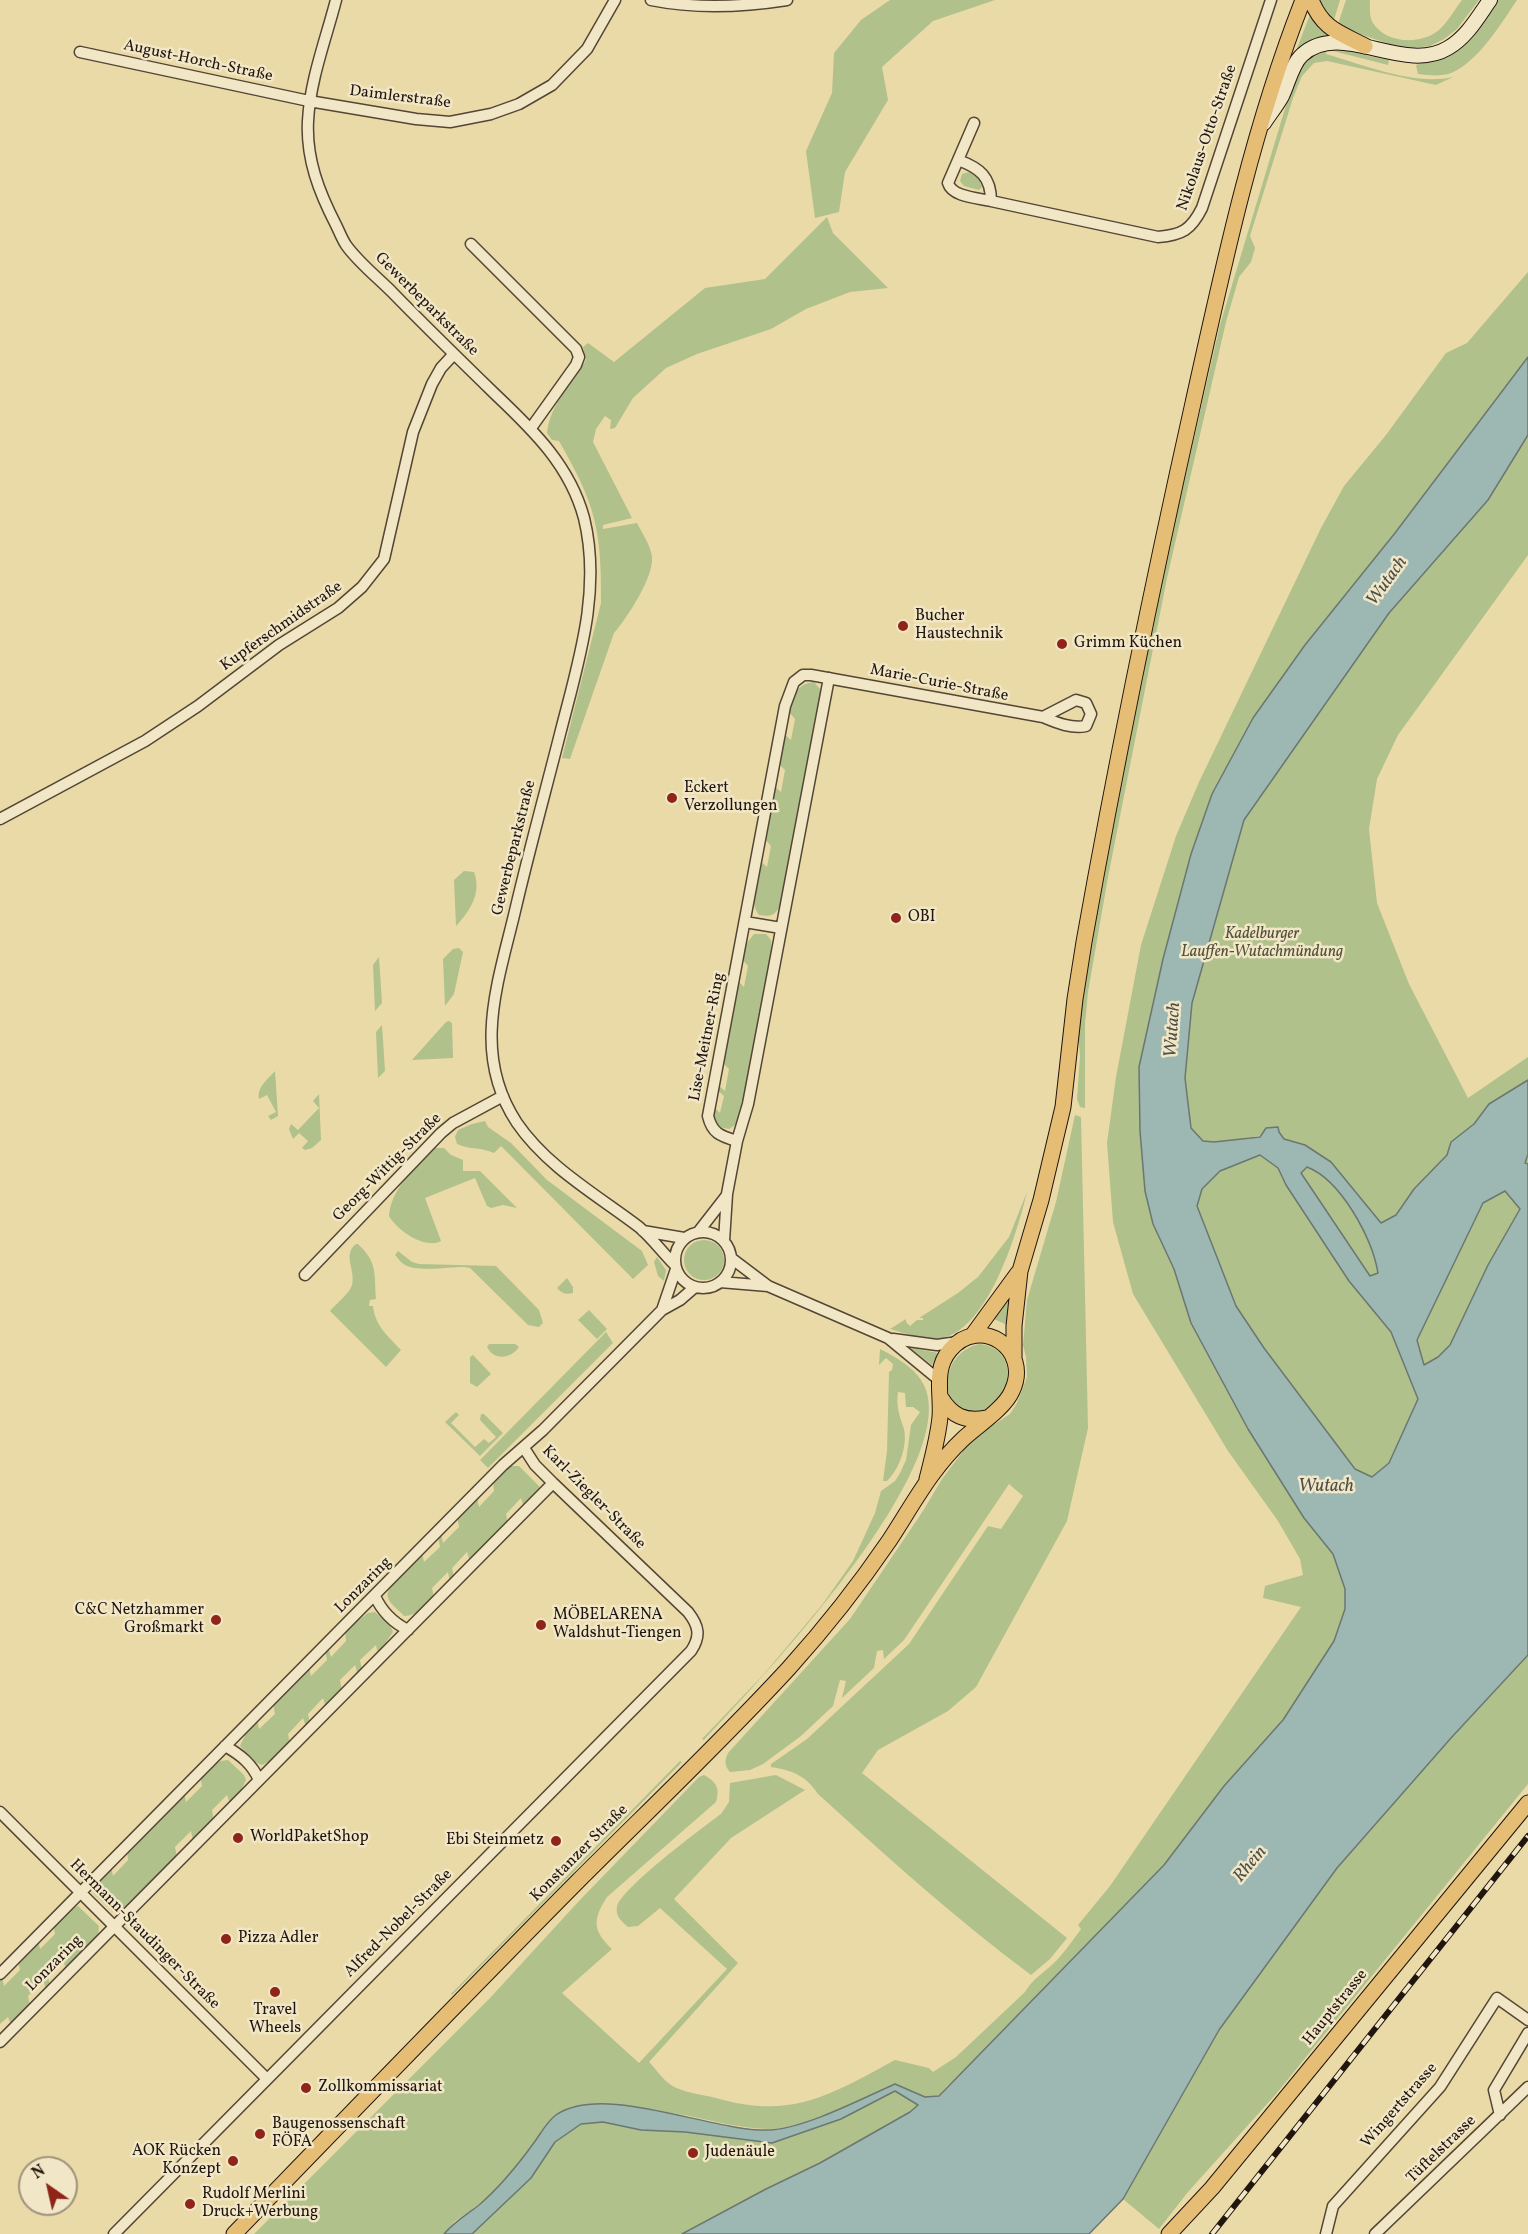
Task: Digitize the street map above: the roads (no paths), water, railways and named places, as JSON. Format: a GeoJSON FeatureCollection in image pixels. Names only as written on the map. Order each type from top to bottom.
{"type":"FeatureCollection","features":[{"type":"Feature","properties":{"kind":"main road"},"geometry":{"type":"LineString","coordinates":[[1020,1271],[1041,1200],[1063,1107],[1075,999],[1154,577],[1219,285],[1259,132],[1303,0]]}},
{"type":"Feature","properties":{"kind":"main road"},"geometry":{"type":"LineString","coordinates":[[1311,0],[1325,25],[1365,46],[1399,56],[1431,55],[1447,49],[1460,40],[1490,0]]}},
{"type":"Feature","properties":{"kind":"main road"},"geometry":{"type":"LineString","coordinates":[[1259,132],[1281,96],[1299,57],[1308,50],[1330,43],[1365,46]]}},
{"type":"Feature","properties":{"kind":"main road","name":"Konstanzer Straße"},"geometry":{"type":"LineString","coordinates":[[927,1479],[938,1429],[941,1398],[939,1372],[946,1355],[965,1339],[1020,1271]]}},
{"type":"Feature","properties":{"kind":"main road","name":"Konstanzer Straße"},"geometry":{"type":"LineString","coordinates":[[234,2234],[386,2076],[790,1667],[869,1570],[927,1479],[956,1445],[1000,1407],[1012,1392],[1016,1377],[1013,1342],[1020,1271]]}},
{"type":"Feature","properties":{"kind":"main road"},"geometry":{"type":"LineString","coordinates":[[965,1339],[990,1336],[999,1339],[1014,1358]]}},
{"type":"Feature","properties":{"kind":"main road"},"geometry":{"type":"LineString","coordinates":[[941,1398],[946,1406],[960,1417],[973,1420],[986,1418]]}},
{"type":"Feature","properties":{"kind":"main road","name":"Hauptstrasse"},"geometry":{"type":"LineString","coordinates":[[1169,2234],[1220,2179],[1528,1803]]}},
{"type":"Feature","properties":{"kind":"street"},"geometry":{"type":"LineString","coordinates":[[309,101],[336,0]]}},
{"type":"Feature","properties":{"kind":"street","name":"Daimlerstraße"},"geometry":{"type":"LineString","coordinates":[[309,101],[416,119],[450,122],[491,114],[519,104],[552,85],[587,49],[615,0]]}},
{"type":"Feature","properties":{"kind":"street"},"geometry":{"type":"LineString","coordinates":[[651,0],[678,5],[753,6],[787,0]]}},
{"type":"Feature","properties":{"kind":"street","name":"Nikolaus-Otto-Straße"},"geometry":{"type":"LineString","coordinates":[[974,123],[948,183],[954,192],[1158,237],[1174,236],[1195,222],[1202,208],[1271,0]]}},
{"type":"Feature","properties":{"kind":"street","name":"August-Horch-Straße"},"geometry":{"type":"LineString","coordinates":[[80,52],[309,101]]}},
{"type":"Feature","properties":{"kind":"street","name":"Gewerbeparkstraße"},"geometry":{"type":"LineString","coordinates":[[309,101],[307,141],[318,190],[346,245],[453,355],[531,428],[561,465],[574,490],[584,520],[591,579],[589,606],[582,646],[526,863],[492,1010],[492,1049],[495,1070],[503,1096],[517,1123],[552,1161],[643,1230],[687,1284],[696,1287]]}},
{"type":"Feature","properties":{"kind":"street"},"geometry":{"type":"LineString","coordinates":[[958,159],[982,171],[988,181],[991,201]]}},
{"type":"Feature","properties":{"kind":"street"},"geometry":{"type":"LineString","coordinates":[[471,244],[576,349],[579,357],[576,365],[531,428]]}},
{"type":"Feature","properties":{"kind":"street","name":"Kupferschmidstraße"},"geometry":{"type":"LineString","coordinates":[[0,819],[145,741],[198,706],[279,645],[338,608],[362,587],[384,559],[413,432],[432,384],[453,355]]}},
{"type":"Feature","properties":{"kind":"street","name":"Lise-Meitner-Ring"},"geometry":{"type":"LineString","coordinates":[[737,1141],[723,1137],[710,1127],[708,1116],[785,706],[794,682],[803,675],[829,678]]}},
{"type":"Feature","properties":{"kind":"street"},"geometry":{"type":"LineString","coordinates":[[724,1241],[727,1194],[737,1141],[748,1104],[829,678]]}},
{"type":"Feature","properties":{"kind":"street","name":"Marie-Curie-Straße"},"geometry":{"type":"LineString","coordinates":[[829,678],[1044,717]]}},
{"type":"Feature","properties":{"kind":"street"},"geometry":{"type":"LineString","coordinates":[[745,922],[781,928]]}},
{"type":"Feature","properties":{"kind":"street","name":"Georg-Wittig-Straße"},"geometry":{"type":"LineString","coordinates":[[305,1275],[441,1133],[453,1123],[503,1096]]}},
{"type":"Feature","properties":{"kind":"street"},"geometry":{"type":"LineString","coordinates":[[699,1232],[727,1194]]}},
{"type":"Feature","properties":{"kind":"street","name":"Gewerbeparkstraße"},"geometry":{"type":"LineString","coordinates":[[643,1230],[684,1238]]}},
{"type":"Feature","properties":{"kind":"street"},"geometry":{"type":"LineString","coordinates":[[675,1267],[678,1246],[684,1238],[699,1232],[709,1232],[724,1241],[729,1249],[730,1268],[720,1282],[712,1287],[696,1287]]}},
{"type":"Feature","properties":{"kind":"street"},"geometry":{"type":"LineString","coordinates":[[731,1258],[768,1286],[888,1338],[926,1345],[965,1339]]}},
{"type":"Feature","properties":{"kind":"street","name":"Karl-Ziegler-Straße"},"geometry":{"type":"LineString","coordinates":[[662,1310],[675,1267]]}},
{"type":"Feature","properties":{"kind":"street"},"geometry":{"type":"LineString","coordinates":[[720,1282],[768,1286]]}},
{"type":"Feature","properties":{"kind":"street","name":"Karl-Ziegler-Straße"},"geometry":{"type":"LineString","coordinates":[[696,1287],[680,1300],[662,1310],[524,1448],[553,1483],[688,1612],[695,1621],[698,1632]]}},
{"type":"Feature","properties":{"kind":"street"},"geometry":{"type":"LineString","coordinates":[[888,1338],[939,1380]]}},
{"type":"Feature","properties":{"kind":"street","name":"Lonzaring"},"geometry":{"type":"LineString","coordinates":[[0,1974],[503,1465],[524,1448]]}},
{"type":"Feature","properties":{"kind":"street","name":"Lonzaring"},"geometry":{"type":"LineString","coordinates":[[0,2042],[553,1483]]}},
{"type":"Feature","properties":{"kind":"street"},"geometry":{"type":"LineString","coordinates":[[375,1596],[387,1617],[408,1630]]}},
{"type":"Feature","properties":{"kind":"street","name":"Alfred-Nobel-Straße"},"geometry":{"type":"LineString","coordinates":[[114,2234],[691,1651],[697,1642],[698,1632]]}},
{"type":"Feature","properties":{"kind":"street"},"geometry":{"type":"LineString","coordinates":[[225,1746],[246,1760],[254,1769],[259,1780]]}},
{"type":"Feature","properties":{"kind":"street","name":"Hermann-Staudinger-Straße"},"geometry":{"type":"LineString","coordinates":[[0,1812],[267,2079]]}},
{"type":"Feature","properties":{"kind":"street","name":"Wingertstrasse"},"geometry":{"type":"LineString","coordinates":[[1326,2234],[1334,2206],[1440,2087],[1497,1998],[1528,2020]]}},
{"type":"Feature","properties":{"kind":"street"},"geometry":{"type":"LineString","coordinates":[[1500,2115],[1494,2090],[1528,2033]]}},
{"type":"Feature","properties":{"kind":"street","name":"Tüftelstrasse"},"geometry":{"type":"LineString","coordinates":[[1376,2234],[1528,2086]]}},
{"type":"Feature","properties":{"kind":"water"},"geometry":{"type":"Polygon","coordinates":[[[1528,357],[1528,435],[1488,500],[1389,613],[1244,820],[1192,1003],[1185,1078],[1191,1128],[1203,1141],[1260,1137],[1266,1128],[1278,1127],[1284,1139],[1305,1145],[1331,1162],[1381,1223],[1396,1215],[1414,1189],[1447,1155],[1451,1142],[1474,1124],[1489,1104],[1528,1080],[1528,1154],[1525,1163],[1528,1164],[1528,1655],[1451,1738],[1337,1868],[1219,2030],[1123,2199],[1089,2234],[682,2234],[820,2163],[910,2112],[918,2105],[895,2091],[841,2119],[772,2143],[685,2132],[641,2130],[603,2122],[581,2124],[555,2142],[531,2178],[472,2234],[444,2234],[501,2184],[556,2115],[577,2106],[602,2104],[631,2106],[747,2129],[771,2130],[818,2118],[895,2084],[925,2097],[939,2096],[1164,1865],[1224,1786],[1283,1720],[1334,1641],[1345,1609],[1345,1589],[1333,1554],[1304,1518],[1248,1429],[1191,1323],[1174,1269],[1153,1224],[1145,1191],[1140,1131],[1139,1067],[1163,959],[1191,854],[1212,794],[1253,718],[1305,645],[1395,533],[1528,357]],[[1260,1155],[1220,1171],[1202,1189],[1197,1206],[1236,1306],[1264,1348],[1355,1469],[1372,1477],[1389,1463],[1418,1399],[1391,1332],[1349,1281],[1286,1185],[1278,1168],[1260,1155]],[[1307,1167],[1301,1173],[1370,1276],[1378,1273],[1375,1259],[1362,1228],[1343,1197],[1320,1174],[1307,1167]],[[1505,1191],[1483,1203],[1417,1340],[1424,1365],[1438,1357],[1450,1345],[1488,1265],[1520,1209],[1505,1191]]]}},
{"type":"Feature","properties":{"kind":"railway"},"geometry":{"type":"LineString","coordinates":[[1212,2234],[1528,1836]]}},
{"type":"Feature","properties":{"kind":"place","name":"Bucher Haustechnik"},"geometry":{"type":"Point","coordinates":[903,626]}},
{"type":"Feature","properties":{"kind":"place","name":"Grimm Küchen"},"geometry":{"type":"Point","coordinates":[1062,644]}},
{"type":"Feature","properties":{"kind":"place","name":"Eckert Verzollungen"},"geometry":{"type":"Point","coordinates":[672,798]}},
{"type":"Feature","properties":{"kind":"place","name":"OBI"},"geometry":{"type":"Point","coordinates":[896,918]}},
{"type":"Feature","properties":{"kind":"place","name":"C&C Netzhammer Großmarkt"},"geometry":{"type":"Point","coordinates":[216,1620]}},
{"type":"Feature","properties":{"kind":"place","name":"MÖBELARENA Waldshut-Tiengen"},"geometry":{"type":"Point","coordinates":[541,1625]}},
{"type":"Feature","properties":{"kind":"place","name":"WorldPaketShop"},"geometry":{"type":"Point","coordinates":[238,1838]}},
{"type":"Feature","properties":{"kind":"place","name":"Ebi Steinmetz"},"geometry":{"type":"Point","coordinates":[556,1841]}},
{"type":"Feature","properties":{"kind":"place","name":"Pizza Adler"},"geometry":{"type":"Point","coordinates":[226,1939]}},
{"type":"Feature","properties":{"kind":"place","name":"Travel Wheels"},"geometry":{"type":"Point","coordinates":[275,1992]}},
{"type":"Feature","properties":{"kind":"place","name":"Zollkommissariat"},"geometry":{"type":"Point","coordinates":[306,2088]}},
{"type":"Feature","properties":{"kind":"place","name":"Baugenossenschaft FÖFA"},"geometry":{"type":"Point","coordinates":[260,2134]}},
{"type":"Feature","properties":{"kind":"place","name":"Judenäule"},"geometry":{"type":"Point","coordinates":[693,2153]}},
{"type":"Feature","properties":{"kind":"place","name":"AOK Rücken Konzept"},"geometry":{"type":"Point","coordinates":[233,2161]}},
{"type":"Feature","properties":{"kind":"place","name":"Rudolf Merlini Druck+Werbung"},"geometry":{"type":"Point","coordinates":[190,2204]}},
{"type":"Feature","properties":{"kind":"water label","name":"Wutach"},"geometry":{"type":"Point","coordinates":[1388,582]}},
{"type":"Feature","properties":{"kind":"water label","name":"Wutach"},"geometry":{"type":"Point","coordinates":[1174,1030]}},
{"type":"Feature","properties":{"kind":"water label","name":"Wutach"},"geometry":{"type":"Point","coordinates":[1326,1488]}},
{"type":"Feature","properties":{"kind":"water label","name":"Rhein"},"geometry":{"type":"Point","coordinates":[1251,1865]}},
{"type":"Feature","properties":{"kind":"park label","name":"Kadelburger Lauffen-Wutachmündung"},"geometry":{"type":"Point","coordinates":[1262,944]}}]}
